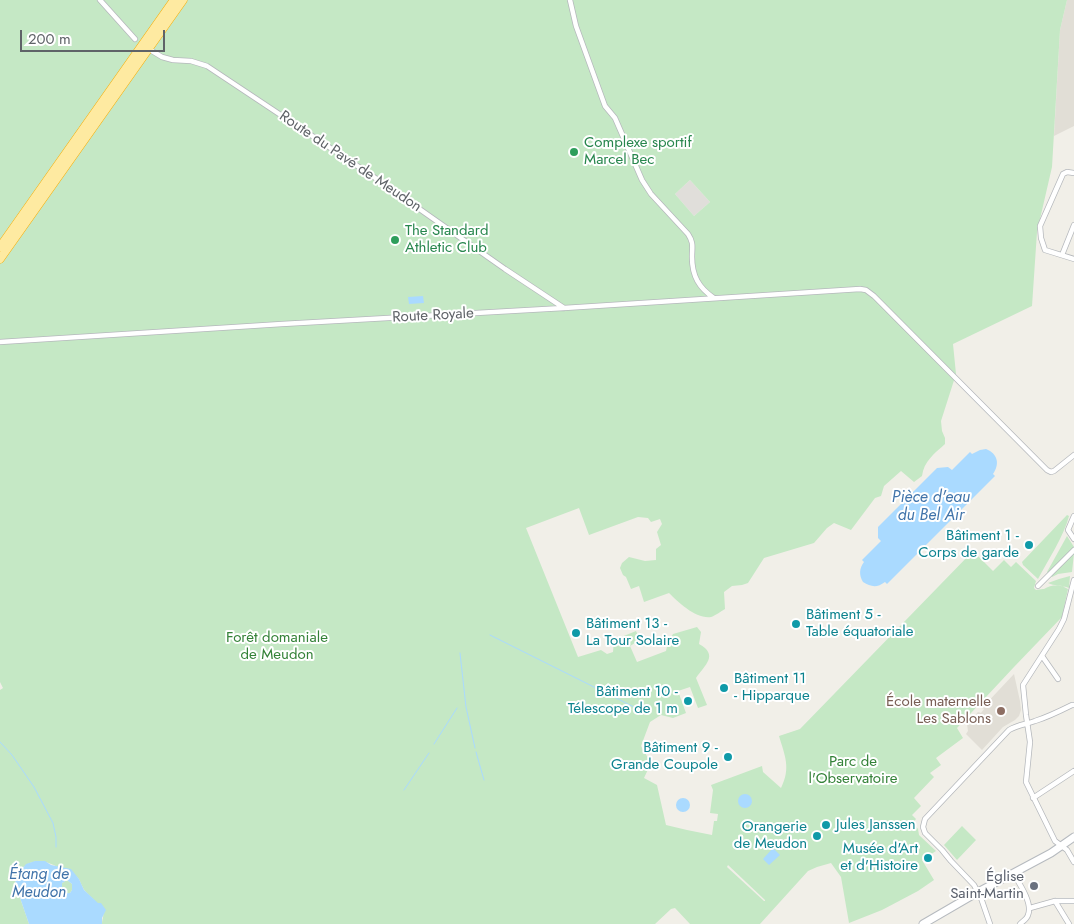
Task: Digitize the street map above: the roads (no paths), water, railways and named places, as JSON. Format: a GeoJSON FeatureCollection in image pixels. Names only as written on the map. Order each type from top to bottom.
{"type":"FeatureCollection","features":[{"type":"Feature","properties":{"kind":"highway"},"geometry":{"type":"LineString","coordinates":[[0,247],[174,0]]}},
{"type":"Feature","properties":{"kind":"highway"},"geometry":{"type":"LineString","coordinates":[[0,259],[183,0]]}},
{"type":"Feature","properties":{"kind":"main road"},"geometry":{"type":"LineString","coordinates":[[927,923],[1074,837]]}},
{"type":"Feature","properties":{"kind":"street"},"geometry":{"type":"LineString","coordinates":[[100,0],[135,39]]}},
{"type":"Feature","properties":{"kind":"street"},"geometry":{"type":"LineString","coordinates":[[570,0],[576,26],[605,106],[615,118],[646,188],[688,234],[692,241],[695,278],[708,294],[714,298]]}},
{"type":"Feature","properties":{"kind":"street","name":"Route du Pavé de Meudon"},"geometry":{"type":"LineString","coordinates":[[152,51],[162,57],[191,61],[207,66],[564,308]]}},
{"type":"Feature","properties":{"kind":"street"},"geometry":{"type":"LineString","coordinates":[[1074,173],[1067,172],[1063,174],[1040,226],[1045,250],[1074,259]]}},
{"type":"Feature","properties":{"kind":"street"},"geometry":{"type":"LineString","coordinates":[[1062,255],[1074,225]]}},
{"type":"Feature","properties":{"kind":"street","name":"Route Royale"},"geometry":{"type":"LineString","coordinates":[[0,342],[860,289],[870,292],[1047,470],[1054,471],[1074,455]]}},
{"type":"Feature","properties":{"kind":"street"},"geometry":{"type":"LineString","coordinates":[[1074,516],[1068,530],[1074,539]]}},
{"type":"Feature","properties":{"kind":"street"},"geometry":{"type":"LineString","coordinates":[[1038,586],[1074,550]]}},
{"type":"Feature","properties":{"kind":"street"},"geometry":{"type":"LineString","coordinates":[[1074,580],[1064,619],[1023,685],[1030,742],[1026,782],[1054,839],[1066,850],[1074,862]]}},
{"type":"Feature","properties":{"kind":"street"},"geometry":{"type":"LineString","coordinates":[[1042,656],[1058,679]]}},
{"type":"Feature","properties":{"kind":"street"},"geometry":{"type":"LineString","coordinates":[[990,924],[974,886],[925,833],[923,827],[925,819],[1009,730],[1047,717],[1074,705]]}},
{"type":"Feature","properties":{"kind":"street"},"geometry":{"type":"LineString","coordinates":[[1033,798],[1074,771]]}},
{"type":"Feature","properties":{"kind":"street"},"geometry":{"type":"LineString","coordinates":[[1013,873],[1024,891],[1030,908],[1026,919],[1020,924]]}},
{"type":"Feature","properties":{"kind":"street"},"geometry":{"type":"LineString","coordinates":[[1030,908],[1055,901],[1074,901]]}},
{"type":"Feature","properties":{"kind":"street"},"geometry":{"type":"LineString","coordinates":[[1055,901],[1068,924]]}},
{"type":"Feature","properties":{"kind":"street"},"geometry":{"type":"LineString","coordinates":[[1026,919],[1029,924]]}},
{"type":"Feature","properties":{"kind":"water"},"geometry":{"type":"Polygon","coordinates":[[[423,296],[424,303],[409,304],[408,297],[423,296]]]}},
{"type":"Feature","properties":{"kind":"water","name":"Pièce d'eau du Bel Air"},"geometry":{"type":"Polygon","coordinates":[[[986,449],[997,460],[997,467],[993,474],[995,476],[887,584],[885,582],[874,586],[863,582],[860,572],[864,562],[862,560],[881,541],[878,538],[878,527],[937,468],[948,467],[952,470],[970,452],[972,454],[986,449]]]}},
{"type":"Feature","properties":{"kind":"water"},"geometry":{"type":"Polygon","coordinates":[[[745,794],[750,796],[752,801],[750,806],[745,808],[740,806],[738,801],[740,796],[745,794]]]}},
{"type":"Feature","properties":{"kind":"water"},"geometry":{"type":"Polygon","coordinates":[[[683,798],[688,800],[690,805],[688,810],[683,812],[678,810],[676,805],[678,800],[683,798]]]}},
{"type":"Feature","properties":{"kind":"water"},"geometry":{"type":"Polygon","coordinates":[[[773,848],[780,855],[769,865],[763,859],[773,848]]]}},
{"type":"Feature","properties":{"kind":"water","name":"Étang de Meudon"},"geometry":{"type":"Polygon","coordinates":[[[35,861],[45,861],[51,865],[71,869],[79,879],[84,890],[98,903],[101,903],[106,910],[102,918],[102,924],[29,924],[15,878],[26,864],[35,861]],[[67,880],[62,883],[62,889],[66,893],[70,893],[72,884],[67,880]]]}},
{"type":"Feature","properties":{"kind":"waterway"},"geometry":{"type":"LineString","coordinates":[[490,635],[642,711]]}},
{"type":"Feature","properties":{"kind":"waterway"},"geometry":{"type":"LineString","coordinates":[[460,653],[466,707],[475,748]]}},
{"type":"Feature","properties":{"kind":"waterway"},"geometry":{"type":"LineString","coordinates":[[434,744],[457,708]]}},
{"type":"Feature","properties":{"kind":"waterway"},"geometry":{"type":"LineString","coordinates":[[0,742],[12,755],[34,787],[53,823],[56,847]]}},
{"type":"Feature","properties":{"kind":"waterway"},"geometry":{"type":"LineString","coordinates":[[476,752],[484,780]]}},
{"type":"Feature","properties":{"kind":"waterway"},"geometry":{"type":"LineString","coordinates":[[404,790],[429,753]]}},
{"type":"Feature","properties":{"kind":"place","name":"Complexe sportif Marcel Bec"},"geometry":{"type":"Point","coordinates":[574,152]}},
{"type":"Feature","properties":{"kind":"place","name":"The Standard Athletic Club"},"geometry":{"type":"Point","coordinates":[395,240]}},
{"type":"Feature","properties":{"kind":"place","name":"Bâtiment 1 - Corps de garde"},"geometry":{"type":"Point","coordinates":[1029,545]}},
{"type":"Feature","properties":{"kind":"place","name":"Bâtiment 5 - Table équatoriale"},"geometry":{"type":"Point","coordinates":[796,624]}},
{"type":"Feature","properties":{"kind":"place","name":"Bâtiment 13 - La Tour Solaire"},"geometry":{"type":"Point","coordinates":[576,633]}},
{"type":"Feature","properties":{"kind":"place","name":"Bâtiment 11 - Hipparque"},"geometry":{"type":"Point","coordinates":[724,688]}},
{"type":"Feature","properties":{"kind":"place","name":"Bâtiment 10 - Télescope de 1 m"},"geometry":{"type":"Point","coordinates":[688,701]}},
{"type":"Feature","properties":{"kind":"place","name":"École maternelle Les Sablons"},"geometry":{"type":"Point","coordinates":[1001,711]}},
{"type":"Feature","properties":{"kind":"place","name":"Bâtiment 9 - Grande Coupole"},"geometry":{"type":"Point","coordinates":[728,757]}},
{"type":"Feature","properties":{"kind":"place","name":"Jules Janssen"},"geometry":{"type":"Point","coordinates":[826,825]}},
{"type":"Feature","properties":{"kind":"place","name":"Orangerie de Meudon"},"geometry":{"type":"Point","coordinates":[817,836]}},
{"type":"Feature","properties":{"kind":"place","name":"Musée d'Art et d'Histoire"},"geometry":{"type":"Point","coordinates":[928,858]}},
{"type":"Feature","properties":{"kind":"place","name":"Église Saint-Martin"},"geometry":{"type":"Point","coordinates":[1034,886]}},
{"type":"Feature","properties":{"kind":"park label","name":"Forêt domaniale de Meudon"},"geometry":{"type":"Point","coordinates":[277,646]}},
{"type":"Feature","properties":{"kind":"park label","name":"Parc de l'Observatoire"},"geometry":{"type":"Point","coordinates":[853,770]}}]}
